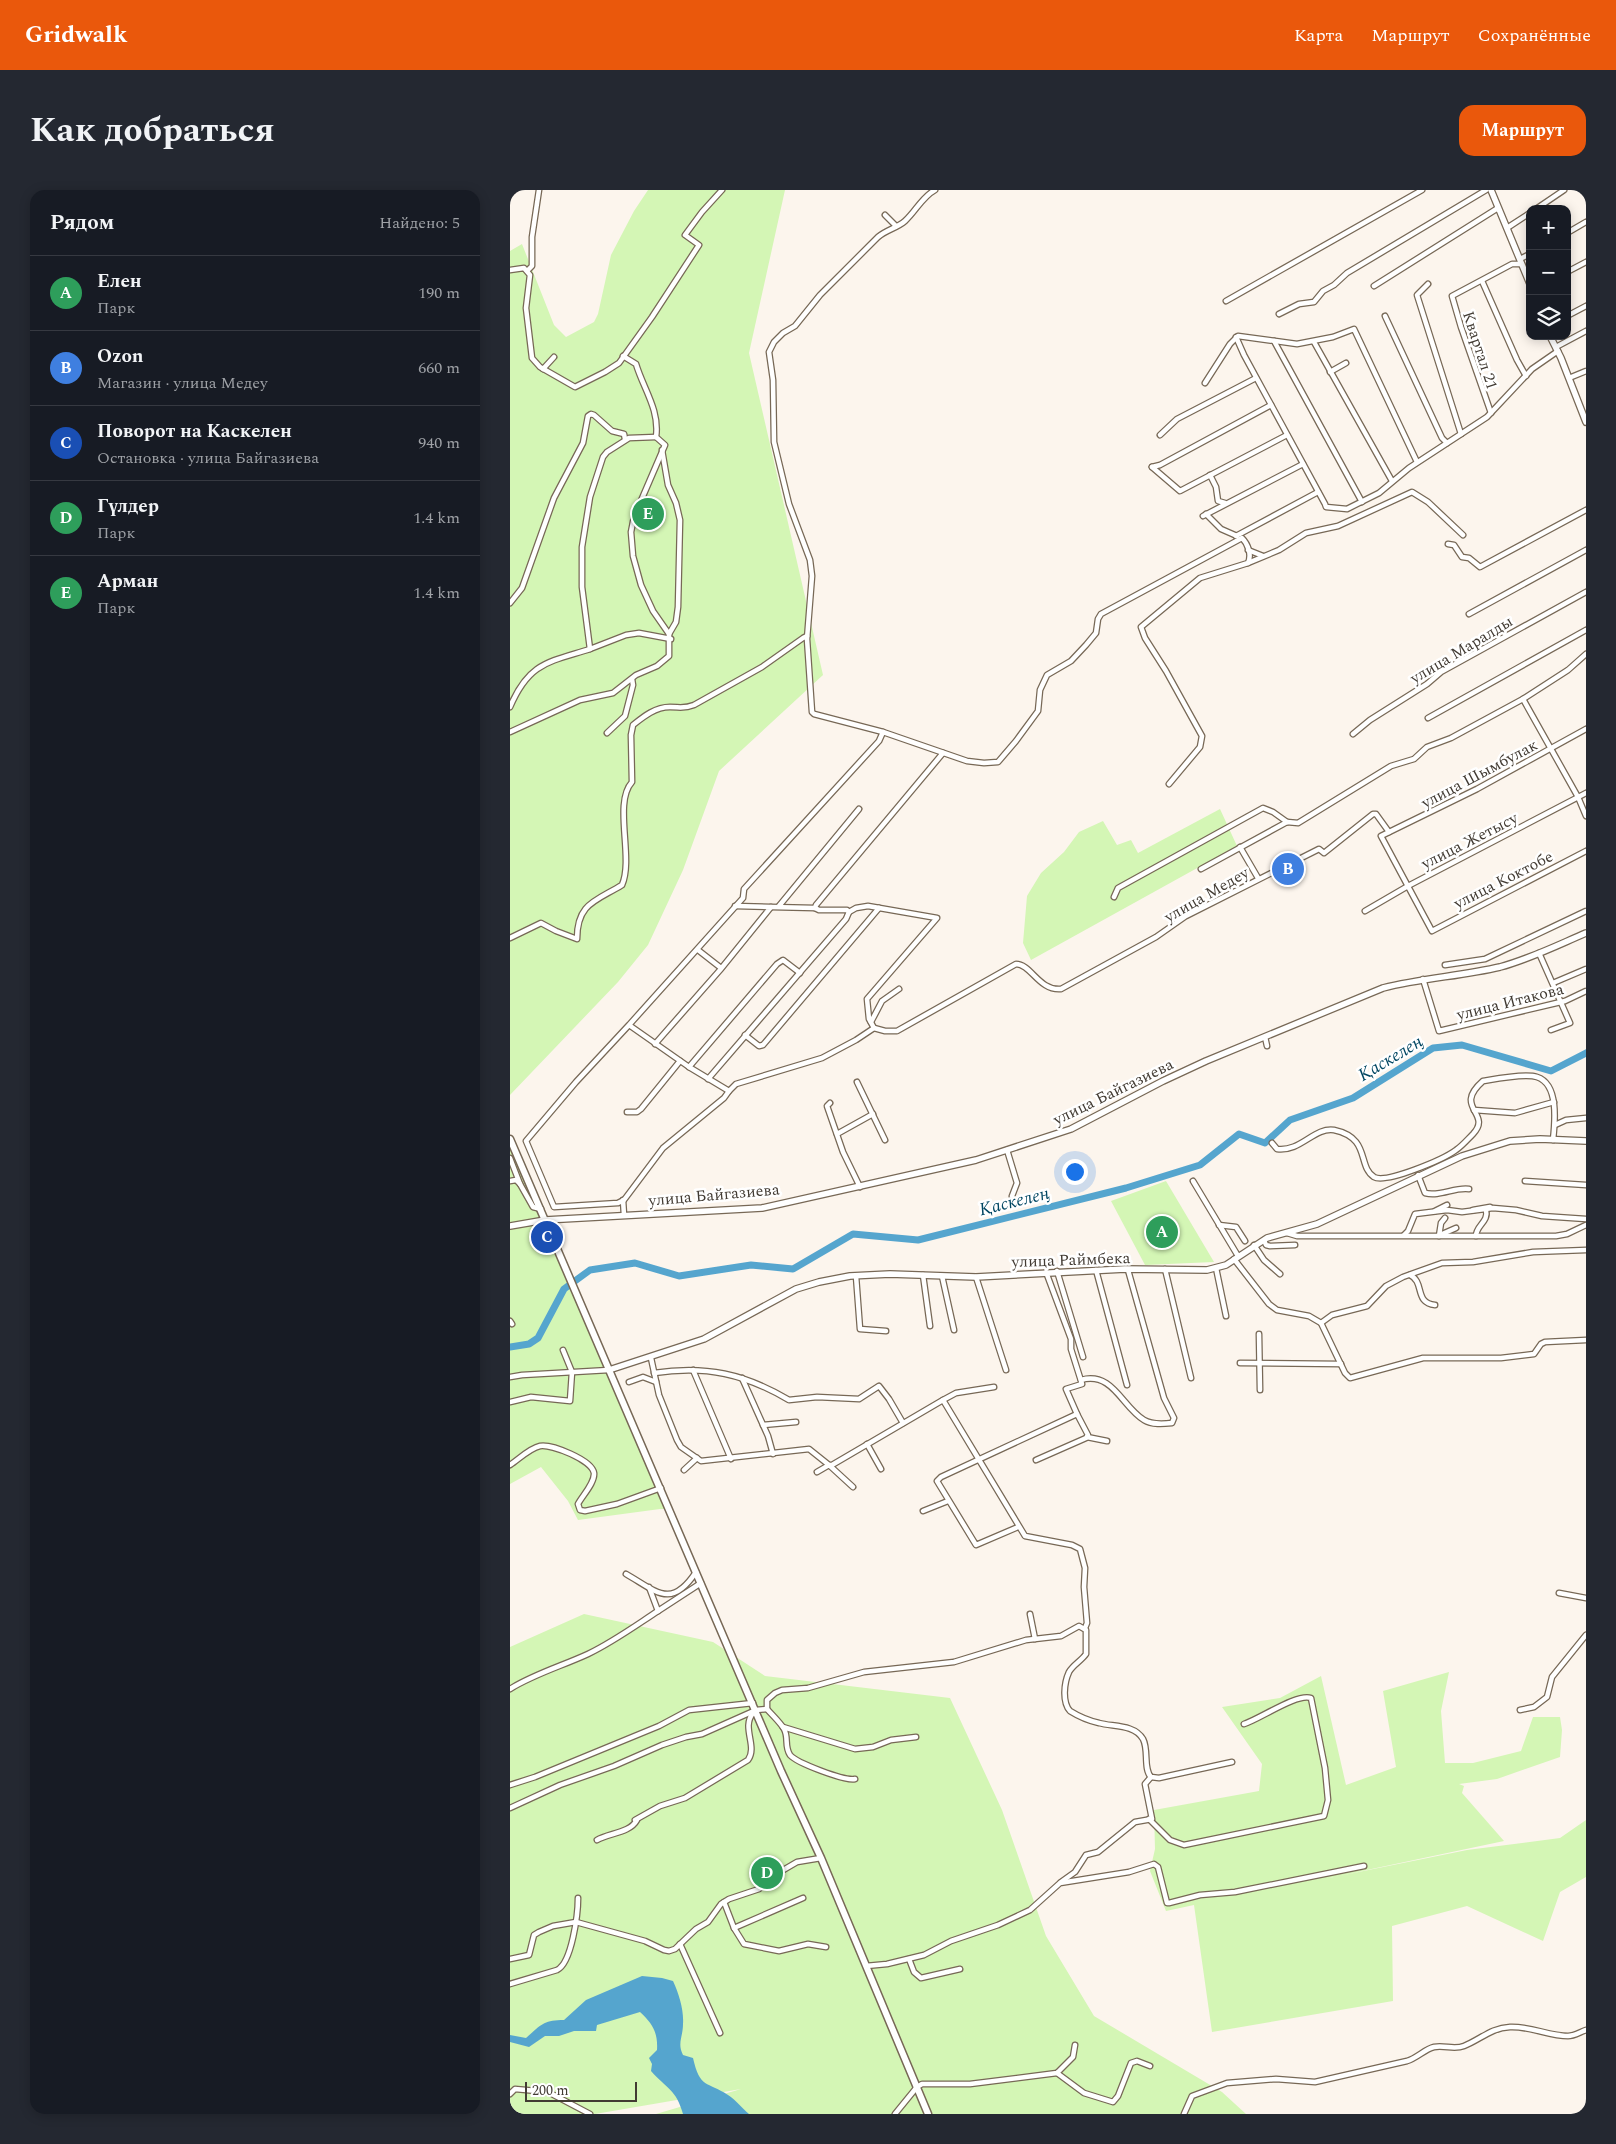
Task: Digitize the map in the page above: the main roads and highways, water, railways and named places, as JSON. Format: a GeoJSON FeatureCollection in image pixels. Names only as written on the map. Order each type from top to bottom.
{"type":"FeatureCollection","features":[{"type":"Feature","properties":{"kind":"main road"},"geometry":{"type":"LineString","coordinates":[[510,1139],[756,1710],[780,1770],[821,1858],[928,2114]]}},
{"type":"Feature","properties":{"kind":"water"},"geometry":{"type":"Polygon","coordinates":[[[642,1976],[673,1981],[683,2013],[683,2029],[680,2043],[683,2055],[693,2058],[698,2075],[705,2083],[731,2097],[749,2114],[683,2114],[674,2094],[651,2071],[652,2064],[649,2058],[657,2050],[657,2039],[651,2025],[640,2012],[597,2025],[596,2031],[574,2031],[559,2036],[545,2036],[529,2047],[510,2042],[510,2035],[526,2038],[547,2022],[564,2020],[586,2000],[642,1976]]]}},
{"type":"Feature","properties":{"kind":"waterway","name":"Қаскелең"},"geometry":{"type":"LineString","coordinates":[[510,1347],[529,1344],[538,1338],[564,1289],[590,1270],[635,1263],[679,1276],[751,1265],[793,1269],[853,1234],[918,1240],[1126,1188],[1200,1165],[1239,1134],[1265,1143],[1290,1120],[1353,1098],[1433,1048],[1462,1045],[1551,1071],[1586,1053]]}},
{"type":"Feature","properties":{"kind":"place","name":"Арман"},"geometry":{"type":"Point","coordinates":[648,514]}},
{"type":"Feature","properties":{"kind":"place","name":"Ozon"},"geometry":{"type":"Point","coordinates":[1288,869]}},
{"type":"Feature","properties":{"kind":"place","name":"Елен"},"geometry":{"type":"Point","coordinates":[1162,1232]}},
{"type":"Feature","properties":{"kind":"place","name":"Поворот на Каскелен"},"geometry":{"type":"Point","coordinates":[547,1237]}},
{"type":"Feature","properties":{"kind":"place","name":"Гүлдер"},"geometry":{"type":"Point","coordinates":[767,1873]}}]}
